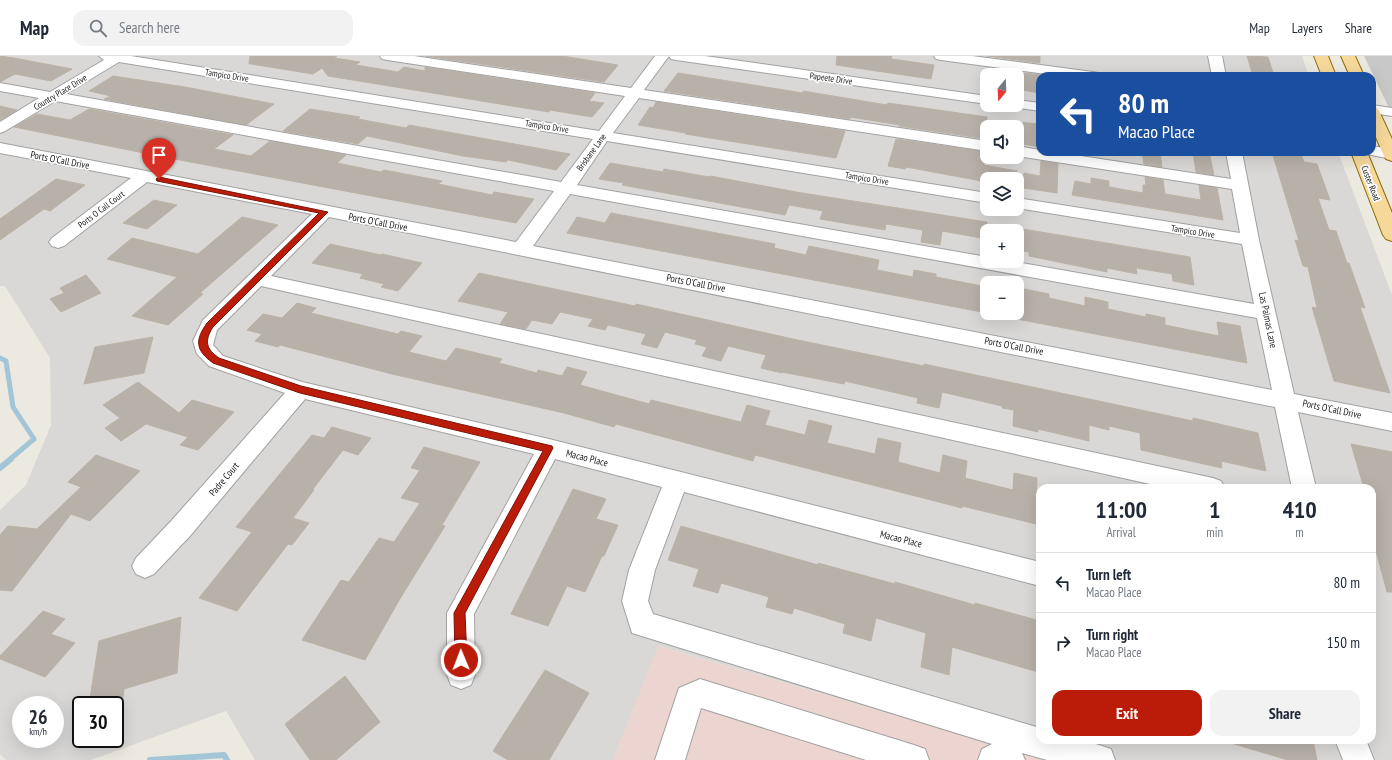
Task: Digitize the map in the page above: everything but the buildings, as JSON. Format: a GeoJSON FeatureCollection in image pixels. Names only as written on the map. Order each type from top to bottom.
{"type":"FeatureCollection","features":[{"type":"Feature","properties":{"kind":"main road"},"geometry":{"type":"LineString","coordinates":[[1321,56],[1327,72]]}},
{"type":"Feature","properties":{"kind":"main road"},"geometry":{"type":"LineString","coordinates":[[1348,56],[1355,72]]}},
{"type":"Feature","properties":{"kind":"main road"},"geometry":{"type":"LineString","coordinates":[[1376,119],[1392,155]]}},
{"type":"Feature","properties":{"kind":"main road","name":"Custer Road"},"geometry":{"type":"LineString","coordinates":[[1361,156],[1392,235]]}},
{"type":"Feature","properties":{"kind":"street"},"geometry":{"type":"LineString","coordinates":[[387,56],[980,145]]}},
{"type":"Feature","properties":{"kind":"street","name":"Brisbane Lane"},"geometry":{"type":"LineString","coordinates":[[521,249],[662,56]]}},
{"type":"Feature","properties":{"kind":"street","name":"Papeete Drive"},"geometry":{"type":"LineString","coordinates":[[676,56],[980,99]]}},
{"type":"Feature","properties":{"kind":"street"},"geometry":{"type":"LineString","coordinates":[[941,56],[1063,72]]}},
{"type":"Feature","properties":{"kind":"street"},"geometry":{"type":"LineString","coordinates":[[1215,56],[1218,72]]}},
{"type":"Feature","properties":{"kind":"street","name":"Country Place Drive"},"geometry":{"type":"LineString","coordinates":[[0,128],[115,57]]}},
{"type":"Feature","properties":{"kind":"street","name":"Tampico Drive"},"geometry":{"type":"LineString","coordinates":[[115,57],[980,197]]}},
{"type":"Feature","properties":{"kind":"street"},"geometry":{"type":"LineString","coordinates":[[0,88],[1266,314]]}},
{"type":"Feature","properties":{"kind":"street"},"geometry":{"type":"LineString","coordinates":[[1024,105],[1036,106]]}},
{"type":"Feature","properties":{"kind":"street"},"geometry":{"type":"LineString","coordinates":[[1376,110],[1392,112]]}},
{"type":"Feature","properties":{"kind":"street","name":"Ports O'Call Drive"},"geometry":{"type":"LineString","coordinates":[[0,148],[1285,399],[1392,422]]}},
{"type":"Feature","properties":{"kind":"street"},"geometry":{"type":"LineString","coordinates":[[1024,152],[1036,154]]}},
{"type":"Feature","properties":{"kind":"street"},"geometry":{"type":"LineString","coordinates":[[1376,152],[1392,155]]}},
{"type":"Feature","properties":{"kind":"street"},"geometry":{"type":"LineString","coordinates":[[1051,156],[1240,184]]}},
{"type":"Feature","properties":{"kind":"street","name":"Las Palmas Lane"},"geometry":{"type":"LineString","coordinates":[[1235,156],[1250,240],[1303,484]]}},
{"type":"Feature","properties":{"kind":"street","name":"Ports O Call Court"},"geometry":{"type":"LineString","coordinates":[[58,242],[144,176]]}},
{"type":"Feature","properties":{"kind":"street","name":"Tampico Drive"},"geometry":{"type":"LineString","coordinates":[[1024,203],[1250,240]]}},
{"type":"Feature","properties":{"kind":"street","name":"Macao Place"},"geometry":{"type":"LineString","coordinates":[[324,212],[210,325],[206,332],[203,344],[205,353],[216,361],[300,390],[549,448],[1036,573]]}},
{"type":"Feature","properties":{"kind":"street"},"geometry":{"type":"LineString","coordinates":[[257,279],[1195,484]]}},
{"type":"Feature","properties":{"kind":"street","name":"Padre Court"},"geometry":{"type":"LineString","coordinates":[[145,566],[182,528],[300,390]]}},
{"type":"Feature","properties":{"kind":"street"},"geometry":{"type":"LineString","coordinates":[[461,675],[460,613],[549,448]]}},
{"type":"Feature","properties":{"kind":"street"},"geometry":{"type":"LineString","coordinates":[[676,481],[642,570],[635,601],[642,624],[1036,742]]}},
{"type":"Feature","properties":{"kind":"street"},"geometry":{"type":"LineString","coordinates":[[670,760],[689,698],[700,693],[914,760]]}},
{"type":"Feature","properties":{"kind":"street"},"geometry":{"type":"LineString","coordinates":[[1044,744],[1100,760]]}},
{"type":"Feature","properties":{"kind":"street"},"geometry":{"type":"LineString","coordinates":[[1352,744],[1359,760]]}},
{"type":"Feature","properties":{"kind":"street"},"geometry":{"type":"LineString","coordinates":[[992,760],[998,757],[1010,760]]}},
{"type":"Feature","properties":{"kind":"shaded area"},"geometry":{"type":"Polygon","coordinates":[[[0,56],[1302,56],[1308,72],[1036,72],[1036,156],[1340,156],[1392,295],[1392,760],[1049,760],[659,646],[613,760],[255,760],[226,711],[91,760],[6,760],[0,754],[0,510],[26,485],[51,425],[50,358],[5,286],[0,286],[0,56]]]}},
{"type":"Feature","properties":{"kind":"shaded area"},"geometry":{"type":"Polygon","coordinates":[[[1364,56],[1392,56],[1392,110],[1390,110],[1376,81],[1376,72],[1372,72],[1364,56]]]}},
{"type":"Feature","properties":{"kind":"shaded area"},"geometry":{"type":"Polygon","coordinates":[[[658,646],[1049,760],[613,760],[658,646]]]}},
{"type":"Feature","properties":{"kind":"waterway"},"geometry":{"type":"LineString","coordinates":[[0,358],[6,361],[13,407],[34,439],[9,460]]}},
{"type":"Feature","properties":{"kind":"waterway"},"geometry":{"type":"LineString","coordinates":[[0,468],[11,459]]}},
{"type":"Feature","properties":{"kind":"waterway"},"geometry":{"type":"LineString","coordinates":[[150,760],[224,755],[227,760]]}},
{"type":"Feature","properties":{"kind":"route"},"geometry":{"type":"LineString","coordinates":[[159,179],[324,212],[210,325],[206,332],[203,344],[205,353],[216,361],[300,390],[549,448],[460,613],[461,660]]}}]}
